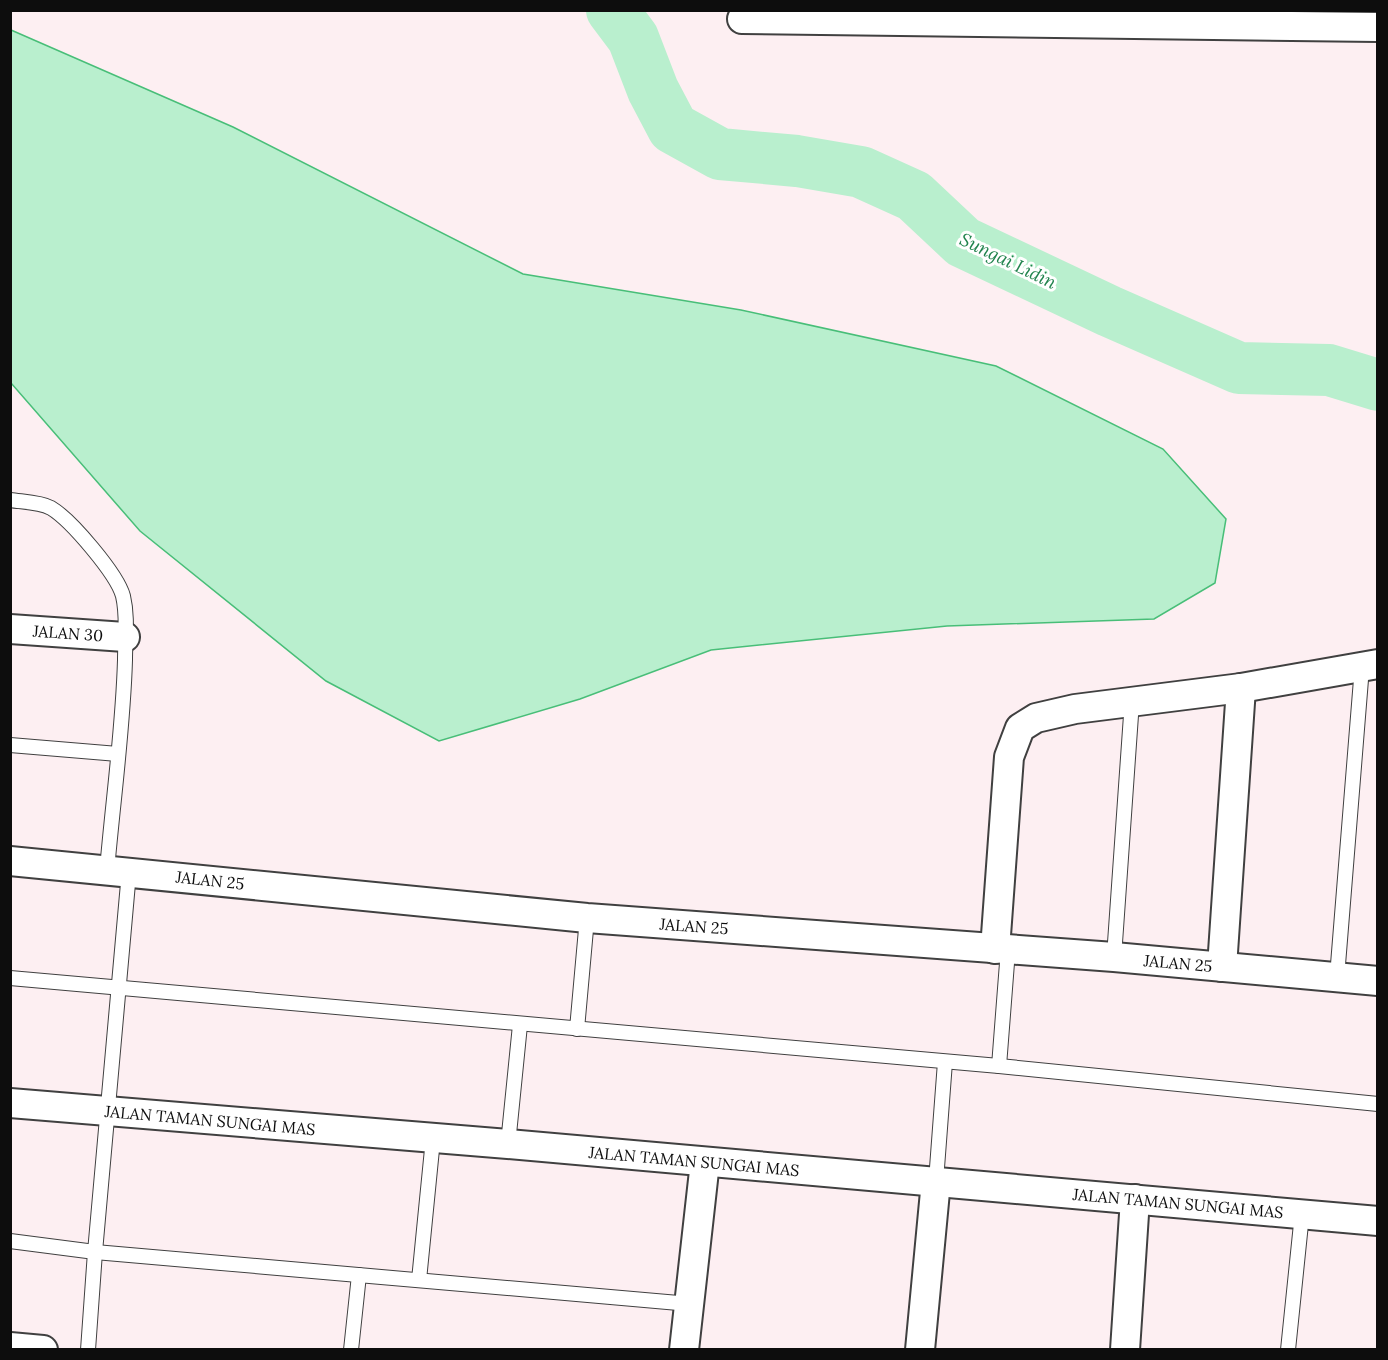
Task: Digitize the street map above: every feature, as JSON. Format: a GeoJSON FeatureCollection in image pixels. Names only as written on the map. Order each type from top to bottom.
{"type":"FeatureCollection","features":[{"type":"Feature","properties":{"kind":"street"},"geometry":{"type":"LineString","coordinates":[[742,19],[1377,27]]}},
{"type":"Feature","properties":{"kind":"street","name":"JALAN 30"},"geometry":{"type":"LineString","coordinates":[[10,629],[125,637]]}},
{"type":"Feature","properties":{"kind":"street"},"geometry":{"type":"LineString","coordinates":[[1001,950],[1009,757],[1020,728],[1036,718],[1075,709],[1241,688],[1370,665]]}},
{"type":"Feature","properties":{"kind":"street"},"geometry":{"type":"LineString","coordinates":[[1222,967],[1241,688]]}},
{"type":"Feature","properties":{"kind":"street","name":"JALAN 25"},"geometry":{"type":"LineString","coordinates":[[10,861],[587,918],[1114,957],[1377,981]]}},
{"type":"Feature","properties":{"kind":"street","name":"JALAN TAMAN SUNGAI MAS"},"geometry":{"type":"LineString","coordinates":[[10,1103],[508,1144],[1377,1221]]}},
{"type":"Feature","properties":{"kind":"street"},"geometry":{"type":"LineString","coordinates":[[684,1350],[705,1162]]}},
{"type":"Feature","properties":{"kind":"street"},"geometry":{"type":"LineString","coordinates":[[920,1350],[936,1181]]}},
{"type":"Feature","properties":{"kind":"street"},"geometry":{"type":"LineString","coordinates":[[1125,1350],[1135,1199]]}},
{"type":"Feature","properties":{"kind":"street"},"geometry":{"type":"LineString","coordinates":[[10,1347],[43,1350]]}},
{"type":"Feature","properties":{"kind":"lane"},"geometry":{"type":"LineString","coordinates":[[10,500],[35,503],[50,508],[82,537],[109,570],[122,593],[127,618],[124,704],[118,754],[118,988],[88,1350]]}},
{"type":"Feature","properties":{"kind":"lane"},"geometry":{"type":"LineString","coordinates":[[1337,977],[1370,665]]}},
{"type":"Feature","properties":{"kind":"lane"},"geometry":{"type":"LineString","coordinates":[[1114,957],[1132,701]]}},
{"type":"Feature","properties":{"kind":"lane"},"geometry":{"type":"LineString","coordinates":[[10,745],[118,754]]}},
{"type":"Feature","properties":{"kind":"lane"},"geometry":{"type":"LineString","coordinates":[[578,1029],[587,918]]}},
{"type":"Feature","properties":{"kind":"lane"},"geometry":{"type":"LineString","coordinates":[[999,1066],[1001,950]]}},
{"type":"Feature","properties":{"kind":"lane"},"geometry":{"type":"LineString","coordinates":[[10,978],[999,1066],[1377,1104]]}},
{"type":"Feature","properties":{"kind":"lane"},"geometry":{"type":"LineString","coordinates":[[508,1144],[520,1025]]}},
{"type":"Feature","properties":{"kind":"lane"},"geometry":{"type":"LineString","coordinates":[[936,1181],[945,1062]]}},
{"type":"Feature","properties":{"kind":"lane"},"geometry":{"type":"LineString","coordinates":[[419,1280],[434,1138]]}},
{"type":"Feature","properties":{"kind":"lane"},"geometry":{"type":"LineString","coordinates":[[1288,1350],[1302,1214]]}},
{"type":"Feature","properties":{"kind":"lane"},"geometry":{"type":"LineString","coordinates":[[10,1241],[95,1252],[690,1304]]}},
{"type":"Feature","properties":{"kind":"lane"},"geometry":{"type":"LineString","coordinates":[[351,1350],[359,1275]]}},
{"type":"Feature","properties":{"kind":"shaded area"},"geometry":{"type":"Polygon","coordinates":[[[11,30],[233,127],[523,274],[741,310],[996,366],[1163,449],[1226,519],[1215,583],[1154,619],[947,626],[711,650],[580,699],[439,741],[326,681],[140,531],[11,383],[11,30]]]}},
{"type":"Feature","properties":{"kind":"waterway","name":"Sungai Lidin"},"geometry":{"type":"LineString","coordinates":[[612,10],[633,38],[653,90],[673,128],[720,154],[797,161],[861,172],[914,196],[963,242],[1109,311],[1239,368],[1329,370],[1378,385]]}}]}
